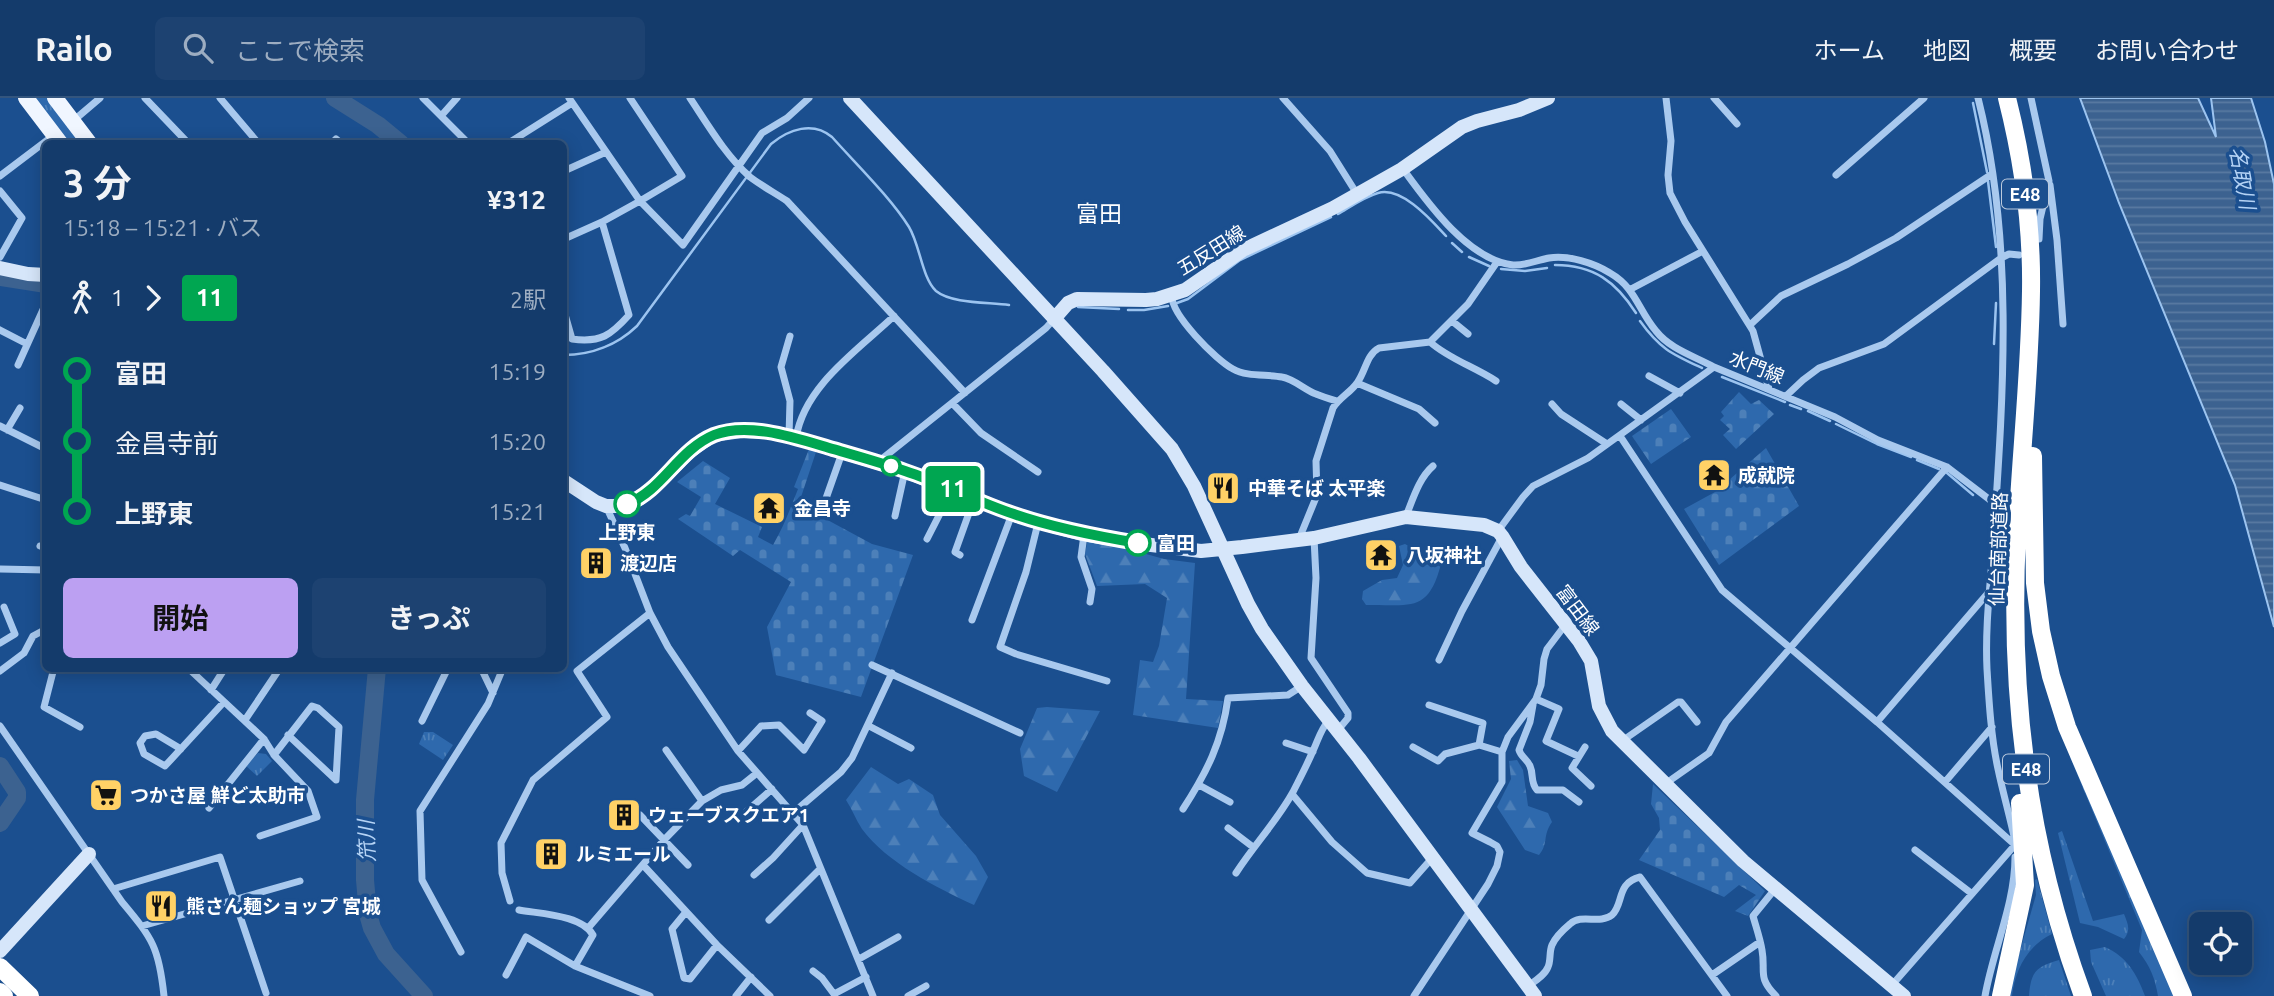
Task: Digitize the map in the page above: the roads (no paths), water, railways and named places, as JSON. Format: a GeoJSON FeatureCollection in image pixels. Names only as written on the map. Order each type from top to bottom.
{"type":"FeatureCollection","features":[{"type":"Feature","properties":{"kind":"highway","name":"仙台南部道路"},"geometry":{"type":"LineString","coordinates":[[2007,98],[2017,136],[2026,198],[2031,292],[2017,535],[2016,633],[2020,716],[2029,794],[2050,896],[2082,996]]}},
{"type":"Feature","properties":{"kind":"highway"},"geometry":{"type":"LineString","coordinates":[[2031,292],[2035,583],[2041,631],[2051,676],[2067,727],[2183,996]]}},
{"type":"Feature","properties":{"kind":"highway"},"geometry":{"type":"LineString","coordinates":[[2001,996],[2025,885],[2025,856],[2010,693],[2008,622],[2017,535]]}},
{"type":"Feature","properties":{"kind":"highway"},"geometry":{"type":"LineString","coordinates":[[0,967],[30,996]]}},
{"type":"Feature","properties":{"kind":"highway"},"geometry":{"type":"LineString","coordinates":[[0,992],[4,996]]}},
{"type":"Feature","properties":{"kind":"main road"},"geometry":{"type":"LineString","coordinates":[[26,98],[58,139]]}},
{"type":"Feature","properties":{"kind":"main road"},"geometry":{"type":"LineString","coordinates":[[55,98],[87,140]]}},
{"type":"Feature","properties":{"kind":"street"},"geometry":{"type":"LineString","coordinates":[[73,121],[100,98]]}},
{"type":"Feature","properties":{"kind":"street"},"geometry":{"type":"LineString","coordinates":[[145,98],[185,140]]}},
{"type":"Feature","properties":{"kind":"street"},"geometry":{"type":"LineString","coordinates":[[220,98],[256,140]]}},
{"type":"Feature","properties":{"kind":"street"},"geometry":{"type":"LineString","coordinates":[[424,98],[465,140]]}},
{"type":"Feature","properties":{"kind":"street"},"geometry":{"type":"LineString","coordinates":[[441,116],[457,98]]}},
{"type":"Feature","properties":{"kind":"street"},"geometry":{"type":"LineString","coordinates":[[567,238],[602,222],[682,176],[630,98]]}},
{"type":"Feature","properties":{"kind":"street"},"geometry":{"type":"LineString","coordinates":[[691,98],[723,146],[751,178],[787,201],[965,393]]}},
{"type":"Feature","properties":{"kind":"street"},"geometry":{"type":"LineString","coordinates":[[513,140],[571,100],[640,201],[682,245],[741,167],[762,133],[787,118],[808,98]]}},
{"type":"Feature","properties":{"kind":"street"},"geometry":{"type":"LineString","coordinates":[[850,98],[1172,449],[1194,486],[1262,629],[1531,991],[1549,967],[1552,945],[1572,922],[1578,919],[1603,920],[1610,916],[1615,911],[1621,892],[1633,878],[1640,877],[1727,996]]}},
{"type":"Feature","properties":{"kind":"street"},"geometry":{"type":"LineString","coordinates":[[1283,98],[1329,151],[1356,194]]}},
{"type":"Feature","properties":{"kind":"street","name":"五反田線"},"geometry":{"type":"LineString","coordinates":[[877,463],[1046,328],[1068,303],[1077,299],[1146,300],[1172,295],[1197,283],[1243,250],[1333,208],[1402,169],[1462,127],[1519,110],[1548,98]]}},
{"type":"Feature","properties":{"kind":"street"},"geometry":{"type":"LineString","coordinates":[[1666,98],[1671,141],[1668,176],[1671,193],[1685,222],[1754,331],[1769,390]]}},
{"type":"Feature","properties":{"kind":"street"},"geometry":{"type":"LineString","coordinates":[[1714,98],[1737,124]]}},
{"type":"Feature","properties":{"kind":"street"},"geometry":{"type":"LineString","coordinates":[[1836,175],[1924,98]]}},
{"type":"Feature","properties":{"kind":"street"},"geometry":{"type":"LineString","coordinates":[[1978,98],[1987,138],[2001,258],[2003,361],[1988,593],[1987,669],[1998,772],[2015,845],[2015,867],[2009,898],[1985,996]]}},
{"type":"Feature","properties":{"kind":"street"},"geometry":{"type":"LineString","coordinates":[[2031,98],[2049,181],[2057,240],[2063,324]]}},
{"type":"Feature","properties":{"kind":"street"},"geometry":{"type":"LineString","coordinates":[[0,176],[42,149]]}},
{"type":"Feature","properties":{"kind":"street"},"geometry":{"type":"LineString","coordinates":[[567,170],[606,152]]}},
{"type":"Feature","properties":{"kind":"street"},"geometry":{"type":"LineString","coordinates":[[1402,169],[1441,220],[1497,262],[1514,265],[1563,257],[1603,270],[1631,289],[1655,330],[1664,340],[1714,367]]}},
{"type":"Feature","properties":{"kind":"street"},"geometry":{"type":"LineString","coordinates":[[1750,325],[1781,296],[1896,238],[1992,174]]}},
{"type":"Feature","properties":{"kind":"street"},"geometry":{"type":"LineString","coordinates":[[2039,239],[2040,219],[2049,181]]}},
{"type":"Feature","properties":{"kind":"street"},"geometry":{"type":"LineString","coordinates":[[0,191],[22,218],[0,257]]}},
{"type":"Feature","properties":{"kind":"street"},"geometry":{"type":"LineString","coordinates":[[567,322],[572,339],[586,341],[612,334],[629,315],[602,222]]}},
{"type":"Feature","properties":{"kind":"street"},"geometry":{"type":"LineString","coordinates":[[1631,289],[1703,251]]}},
{"type":"Feature","properties":{"kind":"street"},"geometry":{"type":"LineString","coordinates":[[1786,396],[1819,368],[1884,344],[2001,258],[2009,254],[2019,255]]}},
{"type":"Feature","properties":{"kind":"street"},"geometry":{"type":"LineString","coordinates":[[1299,540],[1317,495],[1316,461],[1337,401],[1357,383],[1374,351],[1430,342],[1481,287],[1497,262]]}},
{"type":"Feature","properties":{"kind":"street"},"geometry":{"type":"LineString","coordinates":[[0,268],[42,275]]}},
{"type":"Feature","properties":{"kind":"street"},"geometry":{"type":"LineString","coordinates":[[1172,295],[1176,312],[1233,370],[1284,377],[1315,394],[1337,401]]}},
{"type":"Feature","properties":{"kind":"street"},"geometry":{"type":"LineString","coordinates":[[18,365],[42,312]]}},
{"type":"Feature","properties":{"kind":"street"},"geometry":{"type":"LineString","coordinates":[[792,437],[811,398],[834,372],[894,316]]}},
{"type":"Feature","properties":{"kind":"street"},"geometry":{"type":"LineString","coordinates":[[1452,321],[1468,334]]}},
{"type":"Feature","properties":{"kind":"street"},"geometry":{"type":"LineString","coordinates":[[0,330],[27,344]]}},
{"type":"Feature","properties":{"kind":"street"},"geometry":{"type":"LineString","coordinates":[[790,336],[781,367],[790,401],[792,437]]}},
{"type":"Feature","properties":{"kind":"street"},"geometry":{"type":"LineString","coordinates":[[1430,342],[1440,351],[1496,381]]}},
{"type":"Feature","properties":{"kind":"street","name":"水門線"},"geometry":{"type":"LineString","coordinates":[[1439,660],[1500,534],[1522,497],[1533,486],[1588,458],[1714,367],[1835,417],[1878,440],[1947,467],[1994,503]]}},
{"type":"Feature","properties":{"kind":"street"},"geometry":{"type":"LineString","coordinates":[[1649,376],[1680,393]]}},
{"type":"Feature","properties":{"kind":"street"},"geometry":{"type":"LineString","coordinates":[[1357,383],[1419,409],[1435,423]]}},
{"type":"Feature","properties":{"kind":"street"},"geometry":{"type":"LineString","coordinates":[[953,404],[981,433],[1038,472]]}},
{"type":"Feature","properties":{"kind":"street"},"geometry":{"type":"LineString","coordinates":[[1552,404],[1561,414],[1607,444]]}},
{"type":"Feature","properties":{"kind":"street"},"geometry":{"type":"LineString","coordinates":[[1621,404],[1642,420]]}},
{"type":"Feature","properties":{"kind":"street"},"geometry":{"type":"LineString","coordinates":[[20,408],[4,428],[42,447]]}},
{"type":"Feature","properties":{"kind":"street"},"geometry":{"type":"LineString","coordinates":[[567,483],[596,502],[606,506],[621,506],[639,499],[689,452],[713,435],[741,431],[767,432],[905,471],[1038,522],[1084,534],[1143,544],[1194,550],[1222,549],[1314,538],[1406,517],[1485,525],[1500,534]]}},
{"type":"Feature","properties":{"kind":"street"},"geometry":{"type":"LineString","coordinates":[[1620,436],[1722,590],[1877,722],[2015,845]]}},
{"type":"Feature","properties":{"kind":"street"},"geometry":{"type":"LineString","coordinates":[[824,504],[843,452]]}},
{"type":"Feature","properties":{"kind":"street"},"geometry":{"type":"LineString","coordinates":[[1406,517],[1417,488],[1433,466]]}},
{"type":"Feature","properties":{"kind":"street"},"geometry":{"type":"LineString","coordinates":[[1664,784],[1709,754],[1726,722],[1947,467]]}},
{"type":"Feature","properties":{"kind":"street"},"geometry":{"type":"LineString","coordinates":[[895,516],[905,471]]}},
{"type":"Feature","properties":{"kind":"street"},"geometry":{"type":"LineString","coordinates":[[0,485],[42,499]]}},
{"type":"Feature","properties":{"kind":"street"},"geometry":{"type":"LineString","coordinates":[[927,539],[952,489]]}},
{"type":"Feature","properties":{"kind":"street"},"geometry":{"type":"LineString","coordinates":[[960,555],[956,552],[974,499]]}},
{"type":"Feature","properties":{"kind":"street"},"geometry":{"type":"LineString","coordinates":[[606,506],[650,613],[668,647],[738,751],[803,825],[873,996]]}},
{"type":"Feature","properties":{"kind":"street"},"geometry":{"type":"LineString","coordinates":[[972,620],[1012,514]]}},
{"type":"Feature","properties":{"kind":"street"},"geometry":{"type":"LineString","coordinates":[[1038,522],[1026,572],[1000,647],[1107,681]]}},
{"type":"Feature","properties":{"kind":"street"},"geometry":{"type":"LineString","coordinates":[[1084,534],[1082,556],[1092,589],[1090,602]]}},
{"type":"Feature","properties":{"kind":"street","name":"富田線"},"geometry":{"type":"LineString","coordinates":[[1500,534],[1521,567],[1579,641],[1591,661],[1599,706],[1612,731],[1775,889],[1904,996]]}},
{"type":"Feature","properties":{"kind":"street"},"geometry":{"type":"LineString","coordinates":[[1236,873],[1292,794],[1321,729],[1348,718],[1348,713],[1311,658],[1314,538]]}},
{"type":"Feature","properties":{"kind":"street"},"geometry":{"type":"LineString","coordinates":[[0,569],[42,570]]}},
{"type":"Feature","properties":{"kind":"street"},"geometry":{"type":"LineString","coordinates":[[1877,722],[1988,593]]}},
{"type":"Feature","properties":{"kind":"street"},"geometry":{"type":"LineString","coordinates":[[0,643],[15,634],[4,607]]}},
{"type":"Feature","properties":{"kind":"street"},"geometry":{"type":"LineString","coordinates":[[510,901],[502,873],[501,843],[533,780],[607,717],[577,671],[650,613]]}},
{"type":"Feature","properties":{"kind":"street"},"geometry":{"type":"LineString","coordinates":[[1566,624],[1547,649],[1541,685],[1519,750],[1530,766],[1533,786],[1537,790],[1563,790],[1579,802]]}},
{"type":"Feature","properties":{"kind":"street"},"geometry":{"type":"LineString","coordinates":[[0,671],[24,653],[33,636],[42,631]]}},
{"type":"Feature","properties":{"kind":"street"},"geometry":{"type":"LineString","coordinates":[[872,665],[1020,733]]}},
{"type":"Feature","properties":{"kind":"street"},"geometry":{"type":"LineString","coordinates":[[53,672],[44,708],[80,727]]}},
{"type":"Feature","properties":{"kind":"street"},"geometry":{"type":"LineString","coordinates":[[192,672],[264,739],[274,755],[308,791],[317,817],[260,836]]}},
{"type":"Feature","properties":{"kind":"street"},"geometry":{"type":"LineString","coordinates":[[211,690],[222,672]]}},
{"type":"Feature","properties":{"kind":"street"},"geometry":{"type":"LineString","coordinates":[[245,720],[277,672]]}},
{"type":"Feature","properties":{"kind":"street"},"geometry":{"type":"LineString","coordinates":[[422,721],[447,672]]}},
{"type":"Feature","properties":{"kind":"street"},"geometry":{"type":"LineString","coordinates":[[483,672],[493,693]]}},
{"type":"Feature","properties":{"kind":"street"},"geometry":{"type":"LineString","coordinates":[[461,953],[422,880],[420,811],[488,704],[501,672]]}},
{"type":"Feature","properties":{"kind":"street"},"geometry":{"type":"LineString","coordinates":[[793,813],[841,772],[852,758],[892,673]]}},
{"type":"Feature","properties":{"kind":"street"},"geometry":{"type":"LineString","coordinates":[[1183,809],[1211,762],[1224,727],[1228,698],[1288,695],[1303,686]]}},
{"type":"Feature","properties":{"kind":"street"},"geometry":{"type":"LineString","coordinates":[[181,749],[156,734],[145,736],[140,743],[144,754],[164,766],[181,749],[224,702]]}},
{"type":"Feature","properties":{"kind":"street"},"geometry":{"type":"LineString","coordinates":[[1414,996],[1492,875],[1500,852],[1497,846],[1472,833],[1502,782],[1502,752],[1513,730],[1534,702]]}},
{"type":"Feature","properties":{"kind":"street"},"geometry":{"type":"LineString","coordinates":[[1534,702],[1559,709],[1546,741],[1578,756]]}},
{"type":"Feature","properties":{"kind":"street"},"geometry":{"type":"LineString","coordinates":[[1622,741],[1678,702],[1681,702],[1698,722]]}},
{"type":"Feature","properties":{"kind":"street"},"geometry":{"type":"LineString","coordinates":[[1429,705],[1483,723],[1479,745]]}},
{"type":"Feature","properties":{"kind":"street"},"geometry":{"type":"LineString","coordinates":[[274,755],[288,735],[312,706],[318,708],[339,727],[336,780],[288,735]]}},
{"type":"Feature","properties":{"kind":"street"},"geometry":{"type":"LineString","coordinates":[[738,751],[761,726],[779,725],[798,747],[804,750],[822,721],[810,713]]}},
{"type":"Feature","properties":{"kind":"street"},"geometry":{"type":"LineString","coordinates":[[0,726],[113,889],[142,926],[159,956],[164,996]]}},
{"type":"Feature","properties":{"kind":"street"},"geometry":{"type":"LineString","coordinates":[[869,726],[911,747]]}},
{"type":"Feature","properties":{"kind":"street"},"geometry":{"type":"LineString","coordinates":[[1945,782],[1992,727]]}},
{"type":"Feature","properties":{"kind":"street"},"geometry":{"type":"LineString","coordinates":[[209,808],[264,739]]}},
{"type":"Feature","properties":{"kind":"street"},"geometry":{"type":"LineString","coordinates":[[1286,743],[1312,752]]}},
{"type":"Feature","properties":{"kind":"street"},"geometry":{"type":"LineString","coordinates":[[1413,747],[1438,761],[1445,754],[1479,745],[1502,752]]}},
{"type":"Feature","properties":{"kind":"street"},"geometry":{"type":"LineString","coordinates":[[1585,747],[1572,768],[1591,786]]}},
{"type":"Feature","properties":{"kind":"street"},"geometry":{"type":"LineString","coordinates":[[666,750],[702,801]]}},
{"type":"Feature","properties":{"kind":"street"},"geometry":{"type":"LineString","coordinates":[[589,927],[664,839],[702,801],[721,790],[742,785],[757,773]]}},
{"type":"Feature","properties":{"kind":"street"},"geometry":{"type":"LineString","coordinates":[[1199,785],[1230,802]]}},
{"type":"Feature","properties":{"kind":"street"},"geometry":{"type":"LineString","coordinates":[[747,811],[772,789]]}},
{"type":"Feature","properties":{"kind":"street"},"geometry":{"type":"LineString","coordinates":[[1292,794],[1332,842],[1367,873],[1410,883],[1433,857]]}},
{"type":"Feature","properties":{"kind":"street"},"geometry":{"type":"LineString","coordinates":[[640,816],[688,865]]}},
{"type":"Feature","properties":{"kind":"street"},"geometry":{"type":"LineString","coordinates":[[754,875],[803,825]]}},
{"type":"Feature","properties":{"kind":"street"},"geometry":{"type":"LineString","coordinates":[[1228,828],[1254,846]]}},
{"type":"Feature","properties":{"kind":"street"},"geometry":{"type":"LineString","coordinates":[[1891,986],[2015,845]]}},
{"type":"Feature","properties":{"kind":"street"},"geometry":{"type":"LineString","coordinates":[[1915,850],[1971,893]]}},
{"type":"Feature","properties":{"kind":"street"},"geometry":{"type":"LineString","coordinates":[[0,951],[89,854]]}},
{"type":"Feature","properties":{"kind":"street"},"geometry":{"type":"LineString","coordinates":[[113,889],[220,857],[266,993]]}},
{"type":"Feature","properties":{"kind":"street"},"geometry":{"type":"LineString","coordinates":[[643,865],[717,945],[770,996]]}},
{"type":"Feature","properties":{"kind":"street"},"geometry":{"type":"LineString","coordinates":[[769,920],[820,869]]}},
{"type":"Feature","properties":{"kind":"street"},"geometry":{"type":"LineString","coordinates":[[142,926],[300,881]]}},
{"type":"Feature","properties":{"kind":"street"},"geometry":{"type":"LineString","coordinates":[[1775,889],[1753,916],[1763,953],[1763,981],[1776,996]]}},
{"type":"Feature","properties":{"kind":"street"},"geometry":{"type":"LineString","coordinates":[[519,910],[580,921],[589,927],[593,935],[575,967]]}},
{"type":"Feature","properties":{"kind":"street"},"geometry":{"type":"LineString","coordinates":[[686,912],[672,929],[684,978],[690,979],[717,945]]}},
{"type":"Feature","properties":{"kind":"street"},"geometry":{"type":"LineString","coordinates":[[506,975],[526,937],[575,967],[650,996]]}},
{"type":"Feature","properties":{"kind":"street"},"geometry":{"type":"LineString","coordinates":[[859,959],[898,937]]}},
{"type":"Feature","properties":{"kind":"street"},"geometry":{"type":"LineString","coordinates":[[1712,975],[1760,942]]}},
{"type":"Feature","properties":{"kind":"street"},"geometry":{"type":"LineString","coordinates":[[813,971],[834,994],[866,977]]}},
{"type":"Feature","properties":{"kind":"street"},"geometry":{"type":"LineString","coordinates":[[736,996],[751,977]]}},
{"type":"Feature","properties":{"kind":"street"},"geometry":{"type":"LineString","coordinates":[[908,996],[926,986]]}},
{"type":"Feature","properties":{"kind":"water","name":"名取川"},"geometry":{"type":"Polygon","coordinates":[[[2080,98],[2198,98],[2216,137],[2211,98],[2251,98],[2265,142],[2274,184],[2274,627],[2235,485],[2119,203],[2080,98]]]}},
{"type":"Feature","properties":{"kind":"waterway","name":"笊川"},"geometry":{"type":"LineString","coordinates":[[335,98],[396,140]]}},
{"type":"Feature","properties":{"kind":"waterway"},"geometry":{"type":"LineString","coordinates":[[1973,103],[1987,172]]}},
{"type":"Feature","properties":{"kind":"waterway"},"geometry":{"type":"LineString","coordinates":[[567,355],[603,348],[621,339],[637,326],[771,144],[785,134],[809,128],[825,132],[832,137],[893,204],[913,234],[927,278],[936,291],[961,300],[1009,305]]}},
{"type":"Feature","properties":{"kind":"waterway"},"geometry":{"type":"LineString","coordinates":[[1988,181],[1996,247]]}},
{"type":"Feature","properties":{"kind":"waterway"},"geometry":{"type":"LineString","coordinates":[[1338,214],[1368,197],[1387,192],[1416,206],[1446,236]]}},
{"type":"Feature","properties":{"kind":"waterway"},"geometry":{"type":"LineString","coordinates":[[1177,303],[1188,299],[1240,260],[1331,217]]}},
{"type":"Feature","properties":{"kind":"waterway"},"geometry":{"type":"LineString","coordinates":[[1452,243],[1462,252]]}},
{"type":"Feature","properties":{"kind":"waterway"},"geometry":{"type":"LineString","coordinates":[[1469,257],[1489,266]]}},
{"type":"Feature","properties":{"kind":"waterway"},"geometry":{"type":"LineString","coordinates":[[1555,265],[1581,268],[1603,277],[1620,292],[1636,313]]}},
{"type":"Feature","properties":{"kind":"waterway"},"geometry":{"type":"LineString","coordinates":[[1501,269],[1525,271],[1547,268]]}},
{"type":"Feature","properties":{"kind":"waterway"},"geometry":{"type":"LineString","coordinates":[[0,277],[42,283]]}},
{"type":"Feature","properties":{"kind":"waterway"},"geometry":{"type":"LineString","coordinates":[[1994,344],[1996,303]]}},
{"type":"Feature","properties":{"kind":"waterway"},"geometry":{"type":"LineString","coordinates":[[1128,310],[1168,306]]}},
{"type":"Feature","properties":{"kind":"waterway"},"geometry":{"type":"LineString","coordinates":[[1078,307],[1119,309]]}},
{"type":"Feature","properties":{"kind":"waterway"},"geometry":{"type":"LineString","coordinates":[[1640,321],[1667,350],[1702,368]]}},
{"type":"Feature","properties":{"kind":"waterway"},"geometry":{"type":"LineString","coordinates":[[1722,377],[1785,402]]}},
{"type":"Feature","properties":{"kind":"waterway"},"geometry":{"type":"LineString","coordinates":[[1790,405],[1801,409]]}},
{"type":"Feature","properties":{"kind":"waterway"},"geometry":{"type":"LineString","coordinates":[[1808,411],[1830,421]]}},
{"type":"Feature","properties":{"kind":"waterway"},"geometry":{"type":"LineString","coordinates":[[1836,424],[1911,457]]}},
{"type":"Feature","properties":{"kind":"waterway"},"geometry":{"type":"LineString","coordinates":[[1917,460],[1939,469]]}},
{"type":"Feature","properties":{"kind":"waterway"},"geometry":{"type":"LineString","coordinates":[[1947,473],[1973,495]]}},
{"type":"Feature","properties":{"kind":"waterway","name":"笊川"},"geometry":{"type":"LineString","coordinates":[[377,672],[365,800],[365,880],[368,914],[386,954],[424,996]]}},
{"type":"Feature","properties":{"kind":"waterway"},"geometry":{"type":"LineString","coordinates":[[0,766],[17,792],[17,798],[0,823]]}},
{"type":"Feature","properties":{"kind":"place","name":"成就院"},"geometry":{"type":"Point","coordinates":[1714,475]}},
{"type":"Feature","properties":{"kind":"place","name":"中華そば 太平楽"},"geometry":{"type":"Point","coordinates":[1223,488]}},
{"type":"Feature","properties":{"kind":"place","name":"上野東"},"geometry":{"type":"Point","coordinates":[627,504]}},
{"type":"Feature","properties":{"kind":"place","name":"金昌寺"},"geometry":{"type":"Point","coordinates":[769,508]}},
{"type":"Feature","properties":{"kind":"place","name":"富田"},"geometry":{"type":"Point","coordinates":[1138,543]}},
{"type":"Feature","properties":{"kind":"place","name":"八坂神社"},"geometry":{"type":"Point","coordinates":[1381,555]}},
{"type":"Feature","properties":{"kind":"place","name":"渡辺店"},"geometry":{"type":"Point","coordinates":[596,563]}},
{"type":"Feature","properties":{"kind":"place","name":"つかさ屋 鮮ど太助市"},"geometry":{"type":"Point","coordinates":[106,795]}},
{"type":"Feature","properties":{"kind":"place","name":"ウェーブスクエア1"},"geometry":{"type":"Point","coordinates":[624,815]}},
{"type":"Feature","properties":{"kind":"place","name":"ルミエール"},"geometry":{"type":"Point","coordinates":[551,854]}},
{"type":"Feature","properties":{"kind":"place","name":"熊さん麺ショップ 宮城"},"geometry":{"type":"Point","coordinates":[161,906]}},
{"type":"Feature","properties":{"kind":"district","name":"富田"},"geometry":{"type":"Point","coordinates":[1099,213]}}]}
